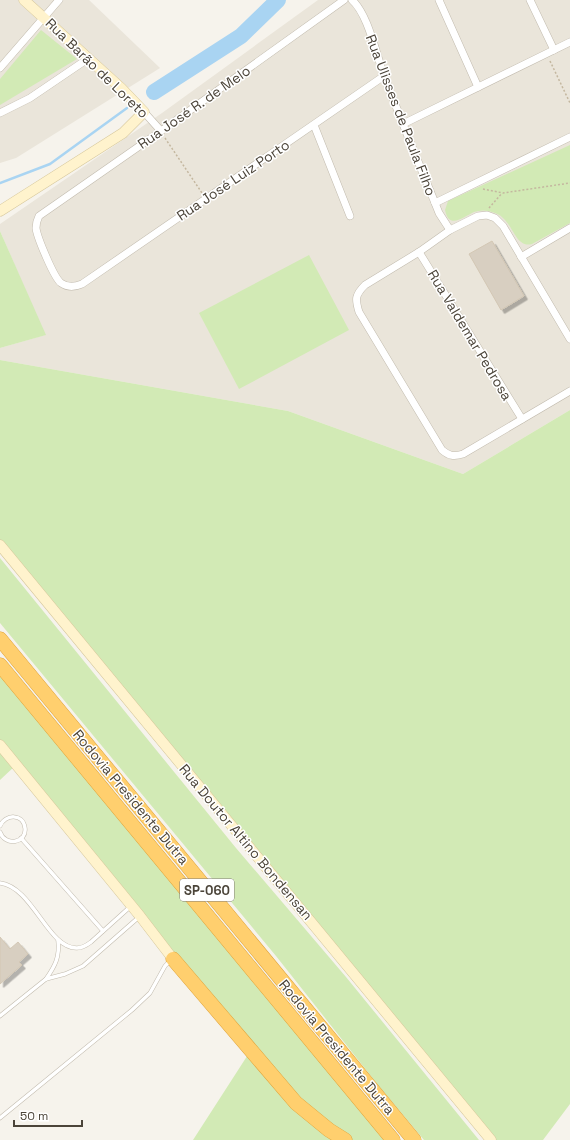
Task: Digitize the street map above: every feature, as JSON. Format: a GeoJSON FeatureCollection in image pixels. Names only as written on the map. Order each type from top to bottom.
{"type":"FeatureCollection","features":[{"type":"Feature","properties":{"kind":"highway","name":"Rodovia Presidente Dutra"},"geometry":{"type":"LineString","coordinates":[[0,639],[414,1140]]}},
{"type":"Feature","properties":{"kind":"highway","name":"Rodovia Presidente Dutra"},"geometry":{"type":"LineString","coordinates":[[0,665],[393,1140]]}},
{"type":"Feature","properties":{"kind":"highway"},"geometry":{"type":"LineString","coordinates":[[173,959],[296,1103],[329,1130],[345,1140]]}},
{"type":"Feature","properties":{"kind":"street","name":"Rua Barão de Loreto"},"geometry":{"type":"LineString","coordinates":[[24,0],[121,88],[161,131]]}},
{"type":"Feature","properties":{"kind":"street"},"geometry":{"type":"LineString","coordinates":[[0,68],[59,0]]}},
{"type":"Feature","properties":{"kind":"street","name":"Rua José R. de Melo"},"geometry":{"type":"LineString","coordinates":[[82,284],[74,287],[68,286],[60,282],[55,276],[36,227],[38,216],[161,131],[344,0]]}},
{"type":"Feature","properties":{"kind":"street","name":"Rua Ulisses de Paula Filho"},"geometry":{"type":"LineString","coordinates":[[352,0],[361,12],[366,23],[384,76],[439,213],[450,230]]}},
{"type":"Feature","properties":{"kind":"street"},"geometry":{"type":"LineString","coordinates":[[439,0],[478,87]]}},
{"type":"Feature","properties":{"kind":"street"},"geometry":{"type":"LineString","coordinates":[[530,0],[554,50]]}},
{"type":"Feature","properties":{"kind":"street"},"geometry":{"type":"LineString","coordinates":[[403,124],[570,42]]}},
{"type":"Feature","properties":{"kind":"street"},"geometry":{"type":"LineString","coordinates":[[0,113],[30,98],[89,58]]}},
{"type":"Feature","properties":{"kind":"street","name":"Rua José Luiz Porto"},"geometry":{"type":"LineString","coordinates":[[82,284],[384,76]]}},
{"type":"Feature","properties":{"kind":"street"},"geometry":{"type":"LineString","coordinates":[[0,211],[123,133],[144,112]]}},
{"type":"Feature","properties":{"kind":"street"},"geometry":{"type":"LineString","coordinates":[[314,125],[350,216]]}},
{"type":"Feature","properties":{"kind":"street"},"geometry":{"type":"LineString","coordinates":[[435,203],[570,137]]}},
{"type":"Feature","properties":{"kind":"street"},"geometry":{"type":"LineString","coordinates":[[570,339],[512,240],[499,221],[487,216],[478,216],[450,230],[419,252],[365,286],[358,292],[356,302],[359,312],[442,450],[448,456],[463,454],[570,391]]}},
{"type":"Feature","properties":{"kind":"street"},"geometry":{"type":"LineString","coordinates":[[521,257],[570,228]]}},
{"type":"Feature","properties":{"kind":"street","name":"Rua Valdemar Pedrosa"},"geometry":{"type":"LineString","coordinates":[[419,252],[522,419]]}},
{"type":"Feature","properties":{"kind":"street","name":"Rua Doutor Altino Bondensan"},"geometry":{"type":"LineString","coordinates":[[0,545],[491,1140]]}},
{"type":"Feature","properties":{"kind":"street"},"geometry":{"type":"LineString","coordinates":[[0,745],[140,916],[173,959]]}},
{"type":"Feature","properties":{"kind":"lane"},"geometry":{"type":"LineString","coordinates":[[0,826],[3,820],[14,816],[23,822],[25,828],[21,838],[11,842],[1,836],[0,832]]}},
{"type":"Feature","properties":{"kind":"lane"},"geometry":{"type":"LineString","coordinates":[[21,838],[102,931]]}},
{"type":"Feature","properties":{"kind":"lane"},"geometry":{"type":"LineString","coordinates":[[0,884],[11,886],[20,892],[58,940],[76,948],[91,942],[131,905]]}},
{"type":"Feature","properties":{"kind":"lane"},"geometry":{"type":"LineString","coordinates":[[46,979],[65,974],[83,966],[140,916]]}},
{"type":"Feature","properties":{"kind":"lane"},"geometry":{"type":"LineString","coordinates":[[0,1016],[46,979],[59,957],[58,940]]}},
{"type":"Feature","properties":{"kind":"lane"},"geometry":{"type":"LineString","coordinates":[[0,1118],[132,1010],[150,993],[164,966],[173,959]]}},
{"type":"Feature","properties":{"kind":"path"},"geometry":{"type":"LineString","coordinates":[[547,54],[570,103]]}},
{"type":"Feature","properties":{"kind":"path"},"geometry":{"type":"LineString","coordinates":[[161,131],[207,199]]}},
{"type":"Feature","properties":{"kind":"path"},"geometry":{"type":"LineString","coordinates":[[487,216],[489,207],[503,193],[570,183]]}},
{"type":"Feature","properties":{"kind":"shaded area"},"geometry":{"type":"Polygon","coordinates":[[[0,0],[89,0],[160,68],[16,158],[0,163],[0,0]]]}},
{"type":"Feature","properties":{"kind":"shaded area"},"geometry":{"type":"Polygon","coordinates":[[[318,0],[570,0],[570,410],[463,474],[288,411],[0,360],[0,348],[45,335],[0,231],[0,224],[162,113],[318,0]]]}},
{"type":"Feature","properties":{"kind":"green space"},"geometry":{"type":"Polygon","coordinates":[[[41,30],[77,59],[0,105],[0,79],[41,30]]]}},
{"type":"Feature","properties":{"kind":"green space"},"geometry":{"type":"Polygon","coordinates":[[[570,145],[570,223],[532,244],[526,244],[521,242],[505,220],[492,212],[483,210],[476,211],[461,219],[453,221],[447,216],[445,210],[448,201],[570,145]]]}},
{"type":"Feature","properties":{"kind":"green space"},"geometry":{"type":"Polygon","coordinates":[[[0,231],[46,335],[0,348],[0,231]]]}},
{"type":"Feature","properties":{"kind":"green space"},"geometry":{"type":"Polygon","coordinates":[[[309,255],[349,330],[239,389],[199,313],[309,255]]]}},
{"type":"Feature","properties":{"kind":"green space"},"geometry":{"type":"Polygon","coordinates":[[[0,360],[288,411],[463,474],[570,410],[570,1104],[543,1140],[491,1140],[419,1057],[0,540],[0,360]]]}},
{"type":"Feature","properties":{"kind":"green space"},"geometry":{"type":"Polygon","coordinates":[[[0,558],[236,848],[346,977],[479,1140],[424,1140],[378,1085],[276,956],[0,623],[0,558]]]}},
{"type":"Feature","properties":{"kind":"green space"},"geometry":{"type":"Polygon","coordinates":[[[0,668],[393,1140],[193,1140],[251,1050],[16,765],[0,780],[0,668]]]}},
{"type":"Feature","properties":{"kind":"building"},"geometry":{"type":"Polygon","coordinates":[[[492,241],[524,296],[501,310],[469,254],[492,241]]]}},
{"type":"Feature","properties":{"kind":"building"},"geometry":{"type":"Polygon","coordinates":[[[0,937],[10,949],[18,942],[28,954],[19,962],[22,965],[0,984],[0,937]]]}},
{"type":"Feature","properties":{"kind":"waterway"},"geometry":{"type":"LineString","coordinates":[[154,92],[241,36],[278,0]]}},
{"type":"Feature","properties":{"kind":"waterway"},"geometry":{"type":"LineString","coordinates":[[0,183],[50,164],[127,108]]}}]}
